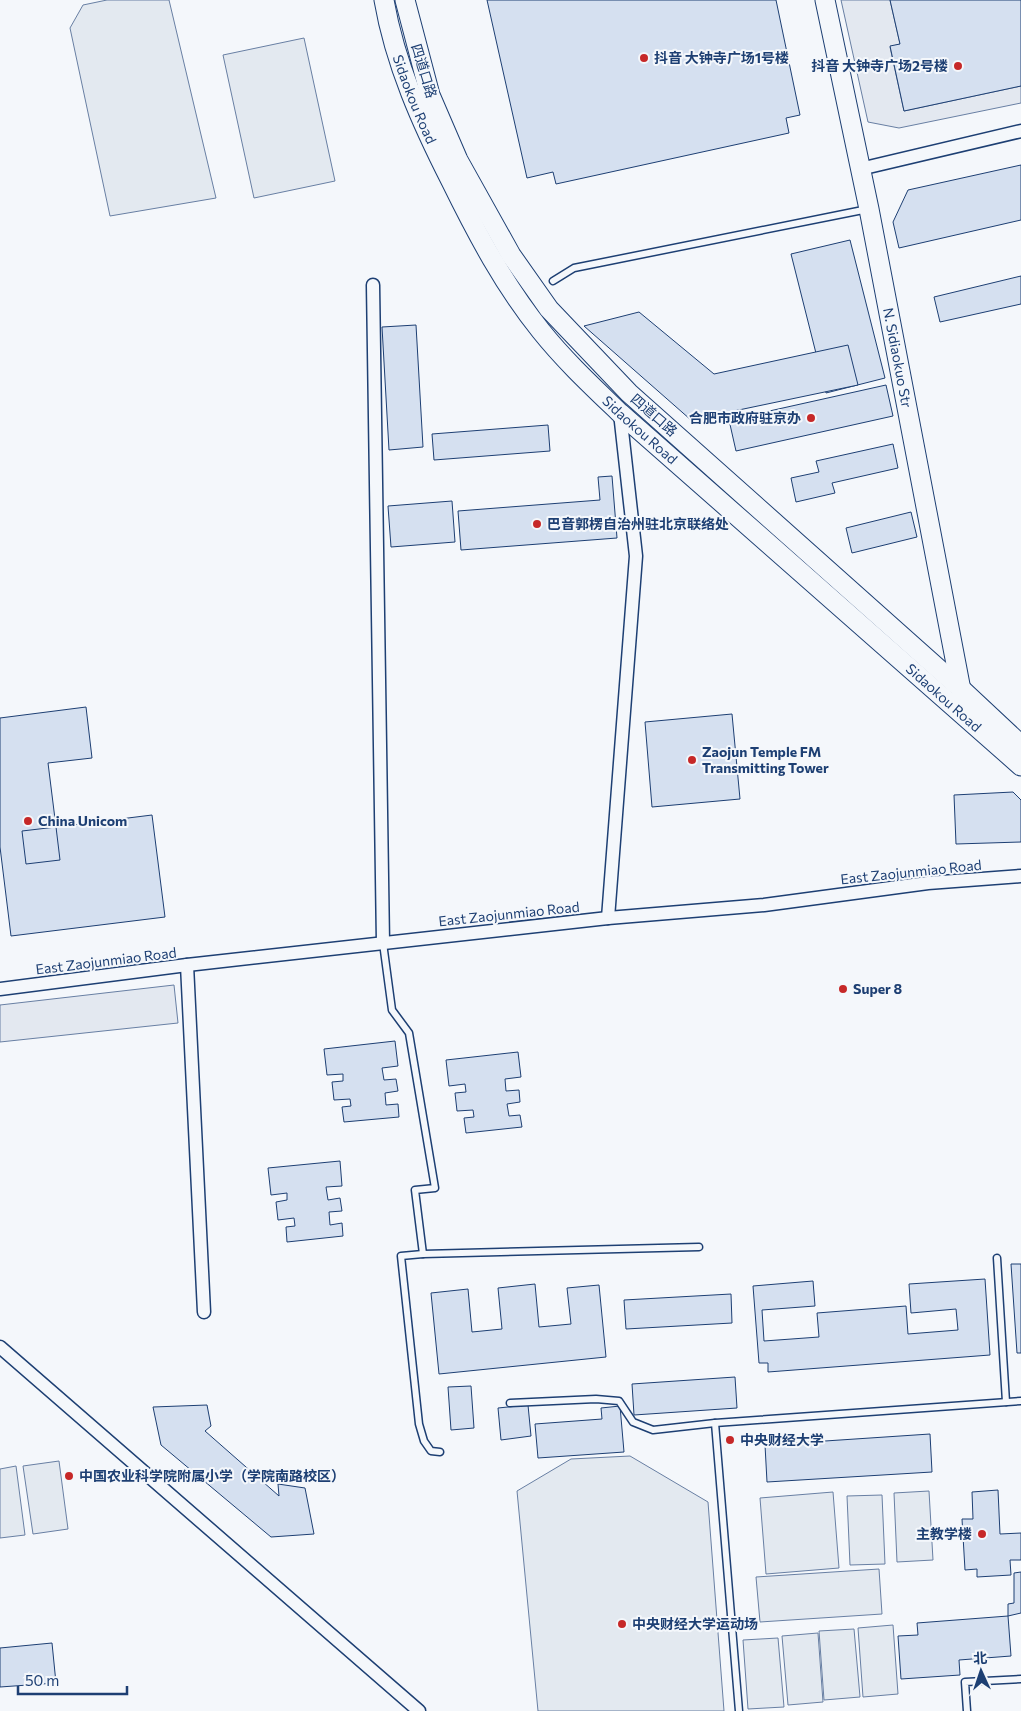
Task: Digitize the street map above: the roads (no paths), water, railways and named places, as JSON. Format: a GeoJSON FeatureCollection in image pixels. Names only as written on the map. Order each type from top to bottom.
{"type":"FeatureCollection","features":[{"type":"Feature","properties":{"kind":"street","name":"Sidaokou Road"},"geometry":{"type":"LineString","coordinates":[[384,0],[399,59],[423,124],[489,255],[540,330],[559,353],[620,413],[1021,766]]}},
{"type":"Feature","properties":{"kind":"street","name":"四道口路"},"geometry":{"type":"LineString","coordinates":[[405,0],[430,95],[458,160],[511,255],[550,309],[629,393],[960,688],[1021,745]]}},
{"type":"Feature","properties":{"kind":"street","name":"N. Sidiaokuo Str"},"geometry":{"type":"LineString","coordinates":[[825,0],[869,209],[965,716]]}},
{"type":"Feature","properties":{"kind":"street"},"geometry":{"type":"LineString","coordinates":[[860,169],[1021,131]]}},
{"type":"Feature","properties":{"kind":"street"},"geometry":{"type":"LineString","coordinates":[[373,285],[383,943]]}},
{"type":"Feature","properties":{"kind":"street"},"geometry":{"type":"LineString","coordinates":[[608,918],[636,556],[620,413]]}},
{"type":"Feature","properties":{"kind":"street","name":"East Zaojunmiao Road"},"geometry":{"type":"LineString","coordinates":[[0,990],[187,965],[383,943],[608,918],[764,905],[928,883],[1021,876]]}},
{"type":"Feature","properties":{"kind":"street"},"geometry":{"type":"LineString","coordinates":[[187,965],[204,1312]]}},
{"type":"Feature","properties":{"kind":"street"},"geometry":{"type":"LineString","coordinates":[[0,1347],[420,1711]]}},
{"type":"Feature","properties":{"kind":"lane"},"geometry":{"type":"LineString","coordinates":[[553,281],[574,268],[869,209]]}},
{"type":"Feature","properties":{"kind":"lane"},"geometry":{"type":"LineString","coordinates":[[383,943],[392,1010],[409,1033],[435,1188],[415,1190],[423,1254]]}},
{"type":"Feature","properties":{"kind":"lane"},"geometry":{"type":"LineString","coordinates":[[440,1452],[431,1451],[424,1441],[419,1424],[401,1256],[700,1247]]}},
{"type":"Feature","properties":{"kind":"lane"},"geometry":{"type":"LineString","coordinates":[[997,1258],[1006,1402]]}},
{"type":"Feature","properties":{"kind":"lane"},"geometry":{"type":"LineString","coordinates":[[510,1403],[596,1399],[619,1401],[633,1422],[653,1430],[1021,1401]]}},
{"type":"Feature","properties":{"kind":"lane"},"geometry":{"type":"LineString","coordinates":[[715,1424],[739,1711]]}},
{"type":"Feature","properties":{"kind":"lane"},"geometry":{"type":"LineString","coordinates":[[967,1711],[966,1682],[1021,1679]]}},
{"type":"Feature","properties":{"kind":"place","name":"抖音 大钟寺广场1号楼"},"geometry":{"type":"Point","coordinates":[644,58]}},
{"type":"Feature","properties":{"kind":"place","name":"抖音 大钟寺广场2号楼"},"geometry":{"type":"Point","coordinates":[958,66]}},
{"type":"Feature","properties":{"kind":"place","name":"合肥市政府驻京办"},"geometry":{"type":"Point","coordinates":[811,418]}},
{"type":"Feature","properties":{"kind":"place","name":"巴音郭楞自治州驻北京联络处"},"geometry":{"type":"Point","coordinates":[537,524]}},
{"type":"Feature","properties":{"kind":"place","name":"Zaojun Temple FM Transmitting Tower"},"geometry":{"type":"Point","coordinates":[692,760]}},
{"type":"Feature","properties":{"kind":"place","name":"China Unicom"},"geometry":{"type":"Point","coordinates":[28,821]}},
{"type":"Feature","properties":{"kind":"place","name":"Super 8"},"geometry":{"type":"Point","coordinates":[843,989]}},
{"type":"Feature","properties":{"kind":"place","name":"中央财经大学"},"geometry":{"type":"Point","coordinates":[730,1440]}},
{"type":"Feature","properties":{"kind":"place","name":"中国农业科学院附属小学（学院南路校区）"},"geometry":{"type":"Point","coordinates":[69,1476]}},
{"type":"Feature","properties":{"kind":"place","name":"主教学楼"},"geometry":{"type":"Point","coordinates":[982,1534]}},
{"type":"Feature","properties":{"kind":"place","name":"中央财经大学运动场"},"geometry":{"type":"Point","coordinates":[622,1624]}}]}
